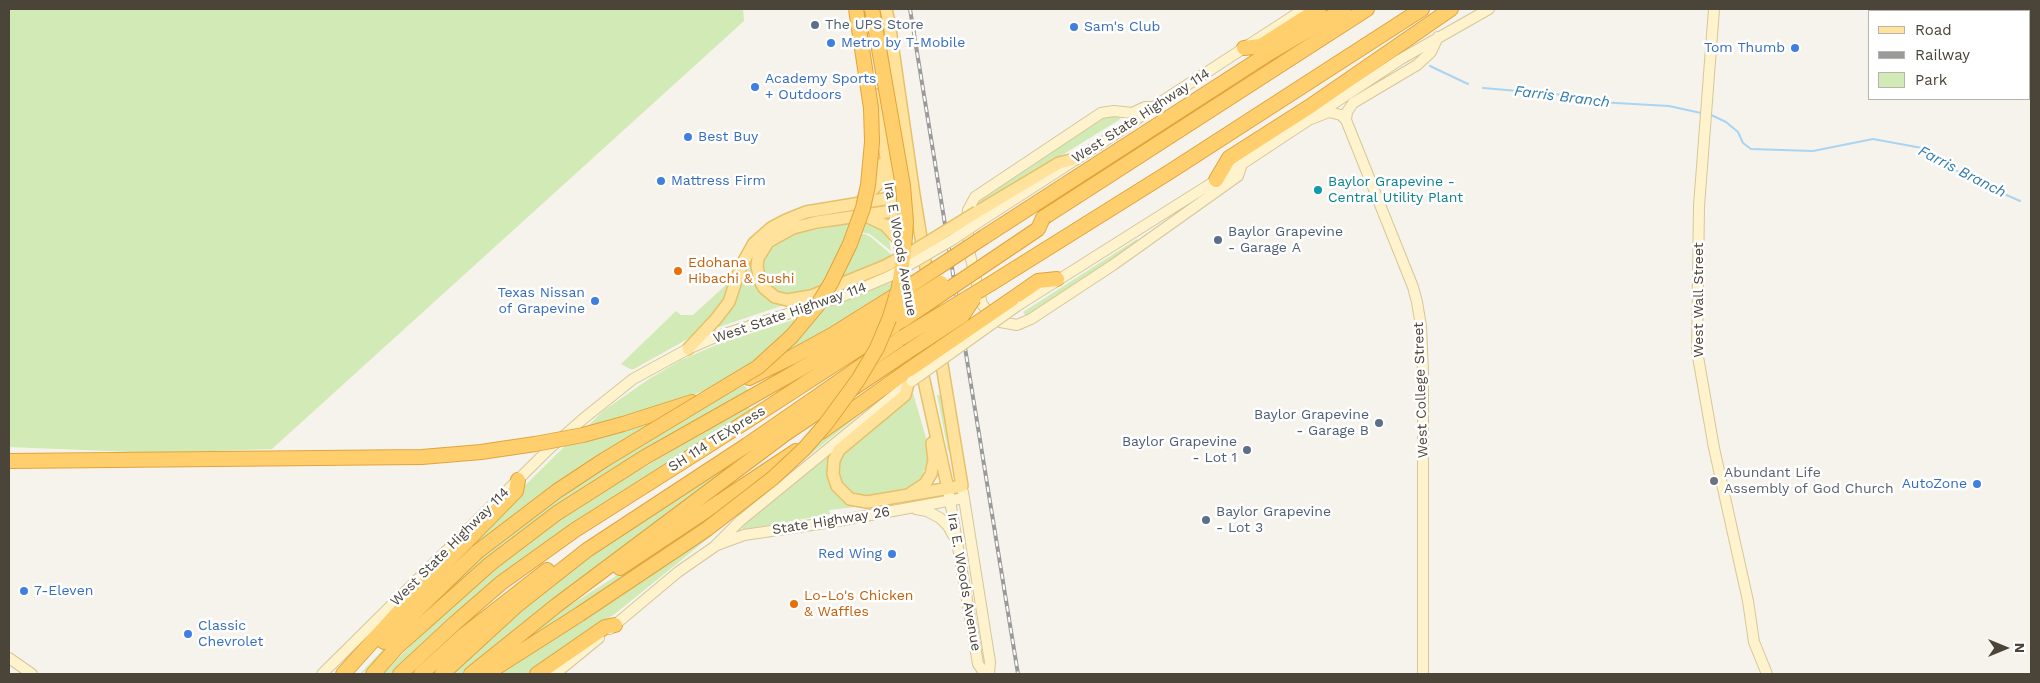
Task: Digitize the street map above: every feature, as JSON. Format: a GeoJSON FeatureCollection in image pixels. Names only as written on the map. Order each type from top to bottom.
{"type":"FeatureCollection","features":[{"type":"Feature","properties":{"kind":"highway"},"geometry":{"type":"LineString","coordinates":[[355,674],[398,627],[477,552],[557,491],[604,460],[758,368],[792,336],[817,306],[831,283],[850,244],[863,208],[868,185],[872,119],[856,9]]}},
{"type":"Feature","properties":{"kind":"highway"},"geometry":{"type":"LineString","coordinates":[[471,674],[486,668],[580,614],[707,529],[773,478],[804,449],[825,425],[858,380],[877,348],[890,318],[899,287],[906,222],[903,186],[872,9]]}},
{"type":"Feature","properties":{"kind":"highway"},"geometry":{"type":"LineString","coordinates":[[1244,48],[1261,46],[1318,9]]}},
{"type":"Feature","properties":{"kind":"highway"},"geometry":{"type":"LineString","coordinates":[[9,461],[422,457],[481,452],[583,435],[676,408],[746,379],[824,339],[896,295],[1266,55],[1344,9]]}},
{"type":"Feature","properties":{"kind":"highway"},"geometry":{"type":"LineString","coordinates":[[373,674],[398,646],[490,564],[557,513],[645,457],[901,314],[1043,218],[1367,9]]}},
{"type":"Feature","properties":{"kind":"highway"},"geometry":{"type":"LineString","coordinates":[[442,674],[516,606],[575,560],[903,337],[976,295],[1422,9]]}},
{"type":"Feature","properties":{"kind":"highway"},"geometry":{"type":"LineString","coordinates":[[1216,180],[1229,158],[1309,107],[1451,9]]}},
{"type":"Feature","properties":{"kind":"highway"},"geometry":{"type":"LineString","coordinates":[[568,597],[580,594],[910,378],[1014,303],[1038,281],[1057,280]]}},
{"type":"Feature","properties":{"kind":"highway"},"geometry":{"type":"LineString","coordinates":[[486,668],[568,597],[785,434],[868,376],[962,316],[976,295]]}},
{"type":"Feature","properties":{"kind":"highway","name":"SH 114 TEXpress"},"geometry":{"type":"LineString","coordinates":[[400,674],[501,584],[575,530],[750,419],[901,314]]}},
{"type":"Feature","properties":{"kind":"highway","name":"SH 114 TEXpress"},"geometry":{"type":"LineString","coordinates":[[421,674],[464,635],[557,562],[715,457],[735,453]]}},
{"type":"Feature","properties":{"kind":"highway"},"geometry":{"type":"LineString","coordinates":[[343,674],[415,594],[516,490],[518,480]]}},
{"type":"Feature","properties":{"kind":"highway"},"geometry":{"type":"LineString","coordinates":[[537,674],[604,627],[615,625]]}},
{"type":"Feature","properties":{"kind":"main road","name":"Ira E Woods Avenue"},"geometry":{"type":"LineString","coordinates":[[856,9],[869,55],[898,239],[926,388],[948,489]]}},
{"type":"Feature","properties":{"kind":"main road","name":"Ira E Woods Avenue"},"geometry":{"type":"LineString","coordinates":[[886,9],[916,208],[963,492]]}},
{"type":"Feature","properties":{"kind":"main road","name":"West State Highway 114"},"geometry":{"type":"LineString","coordinates":[[1075,159],[1304,9]]}},
{"type":"Feature","properties":{"kind":"main road"},"geometry":{"type":"LineString","coordinates":[[1057,280],[1439,37],[1489,9]]}},
{"type":"Feature","properties":{"kind":"main road","name":"West Wall Street"},"geometry":{"type":"LineString","coordinates":[[1714,9],[1699,206],[1697,350],[1714,448],[1748,601],[1754,642],[1767,674]]}},
{"type":"Feature","properties":{"kind":"main road"},"geometry":{"type":"LineString","coordinates":[[1346,120],[1347,112],[1353,103],[1417,65],[1431,52],[1439,37]]}},
{"type":"Feature","properties":{"kind":"main road"},"geometry":{"type":"LineString","coordinates":[[1155,107],[1145,107],[1132,113],[1114,111],[1101,113],[975,197],[968,210],[967,222],[970,255],[982,304],[1000,322],[1017,325],[1031,319],[1113,265],[1238,176],[1242,164]]}},
{"type":"Feature","properties":{"kind":"main road"},"geometry":{"type":"LineString","coordinates":[[1304,122],[1329,112],[1341,115],[1346,120]]}},
{"type":"Feature","properties":{"kind":"main road","name":"West College Street"},"geometry":{"type":"LineString","coordinates":[[1346,120],[1413,287],[1421,326],[1423,372],[1423,674]]}},
{"type":"Feature","properties":{"kind":"main road"},"geometry":{"type":"LineString","coordinates":[[858,203],[877,185],[884,152]]}},
{"type":"Feature","properties":{"kind":"main road"},"geometry":{"type":"LineString","coordinates":[[916,208],[793,228],[768,242],[758,258],[757,266],[760,280],[764,288],[775,297],[795,300],[888,271],[915,250],[979,216],[1060,163],[1075,159]]}},
{"type":"Feature","properties":{"kind":"main road"},"geometry":{"type":"LineString","coordinates":[[688,349],[729,302],[745,258],[754,244],[771,228],[806,212],[914,195]]}},
{"type":"Feature","properties":{"kind":"main road"},"geometry":{"type":"LineString","coordinates":[[864,215],[885,225],[898,239]]}},
{"type":"Feature","properties":{"kind":"main road","name":"West State Highway 114"},"geometry":{"type":"LineString","coordinates":[[322,674],[582,418],[619,388],[688,349],[718,336],[841,297],[888,271]]}},
{"type":"Feature","properties":{"kind":"main road"},"geometry":{"type":"LineString","coordinates":[[910,378],[905,395],[839,450],[833,467],[837,486],[850,499],[867,502],[948,489],[963,492]]}},
{"type":"Feature","properties":{"kind":"main road"},"geometry":{"type":"LineString","coordinates":[[555,674],[678,572],[714,546],[740,521],[910,378]]}},
{"type":"Feature","properties":{"kind":"main road"},"geometry":{"type":"LineString","coordinates":[[908,494],[925,484],[933,467],[933,448],[923,397],[926,388]]}},
{"type":"Feature","properties":{"kind":"main road","name":"Ira E. Woods Avenue"},"geometry":{"type":"LineString","coordinates":[[948,489],[978,664],[985,674]]}},
{"type":"Feature","properties":{"kind":"main road","name":"State Highway 26"},"geometry":{"type":"LineString","coordinates":[[714,546],[744,535],[951,501],[963,492]]}},
{"type":"Feature","properties":{"kind":"main road","name":"Ira E. Woods Avenue"},"geometry":{"type":"LineString","coordinates":[[963,492],[990,662],[989,674]]}},
{"type":"Feature","properties":{"kind":"main road"},"geometry":{"type":"LineString","coordinates":[[910,509],[927,511],[940,518],[948,526],[958,544]]}},
{"type":"Feature","properties":{"kind":"main road"},"geometry":{"type":"LineString","coordinates":[[10,659],[32,674]]}},
{"type":"Feature","properties":{"kind":"green space"},"geometry":{"type":"Polygon","coordinates":[[[9,9],[743,9],[744,21],[272,449],[157,453],[9,447],[9,9]]]}},
{"type":"Feature","properties":{"kind":"green space"},"geometry":{"type":"Polygon","coordinates":[[[1106,116],[1121,116],[1119,120],[981,205],[979,202],[984,195],[1106,116]]]}},
{"type":"Feature","properties":{"kind":"green space"},"geometry":{"type":"Polygon","coordinates":[[[864,221],[880,226],[879,229],[889,237],[891,251],[870,234],[860,232],[864,221]]]}},
{"type":"Feature","properties":{"kind":"green space"},"geometry":{"type":"Polygon","coordinates":[[[853,223],[822,289],[790,295],[775,290],[767,282],[763,273],[764,259],[767,252],[775,244],[791,234],[853,223]]]}},
{"type":"Feature","properties":{"kind":"green space"},"geometry":{"type":"Polygon","coordinates":[[[860,234],[865,234],[872,238],[894,257],[860,273],[857,271],[857,275],[836,282],[860,234]]]}},
{"type":"Feature","properties":{"kind":"green space"},"geometry":{"type":"Polygon","coordinates":[[[1137,239],[1139,242],[1032,313],[1025,315],[1023,312],[1137,239]]]}},
{"type":"Feature","properties":{"kind":"green space"},"geometry":{"type":"Polygon","coordinates":[[[754,254],[752,275],[755,282],[784,305],[716,328],[715,325],[754,254]]]}},
{"type":"Feature","properties":{"kind":"green space"},"geometry":{"type":"Polygon","coordinates":[[[894,281],[895,286],[855,313],[803,344],[777,356],[817,312],[894,281]]]}},
{"type":"Feature","properties":{"kind":"green space"},"geometry":{"type":"Polygon","coordinates":[[[728,283],[730,285],[726,297],[700,332],[634,369],[621,364],[676,311],[681,315],[693,315],[728,283]]]}},
{"type":"Feature","properties":{"kind":"green space"},"geometry":{"type":"Polygon","coordinates":[[[799,318],[775,345],[751,367],[732,378],[682,400],[585,429],[603,411],[649,379],[681,360],[721,343],[799,318]]]}},
{"type":"Feature","properties":{"kind":"green space"},"geometry":{"type":"Polygon","coordinates":[[[744,385],[748,390],[590,484],[504,544],[441,597],[360,674],[404,627],[477,557],[565,491],[670,426],[744,385]]]}},
{"type":"Feature","properties":{"kind":"green space"},"geometry":{"type":"Polygon","coordinates":[[[913,393],[929,448],[927,468],[923,471],[925,477],[910,488],[883,494],[858,496],[849,491],[839,477],[839,462],[843,455],[913,393]]]}},
{"type":"Feature","properties":{"kind":"green space"},"geometry":{"type":"Polygon","coordinates":[[[937,395],[942,395],[951,450],[948,451],[937,395]]]}},
{"type":"Feature","properties":{"kind":"green space"},"geometry":{"type":"Polygon","coordinates":[[[869,403],[870,406],[796,466],[828,430],[869,403]]]}},
{"type":"Feature","properties":{"kind":"green space"},"geometry":{"type":"Polygon","coordinates":[[[748,407],[751,409],[592,510],[531,552],[478,593],[391,674],[383,674],[431,625],[482,579],[537,536],[591,498],[748,407]]]}},
{"type":"Feature","properties":{"kind":"green space"},"geometry":{"type":"Polygon","coordinates":[[[669,416],[437,581],[507,503],[565,446],[669,416]]]}},
{"type":"Feature","properties":{"kind":"green space"},"geometry":{"type":"Polygon","coordinates":[[[745,454],[747,456],[559,596],[462,674],[452,674],[512,617],[559,579],[602,548],[745,454]]]}},
{"type":"Feature","properties":{"kind":"green space"},"geometry":{"type":"Polygon","coordinates":[[[830,455],[830,470],[855,504],[855,507],[829,510],[830,514],[743,530],[742,527],[830,455]]]}},
{"type":"Feature","properties":{"kind":"green space"},"geometry":{"type":"Polygon","coordinates":[[[688,530],[691,534],[498,663],[518,643],[569,606],[688,530]]]}},
{"type":"Feature","properties":{"kind":"green space"},"geometry":{"type":"Polygon","coordinates":[[[709,534],[711,536],[616,613],[530,674],[495,674],[709,534]]]}},
{"type":"Feature","properties":{"kind":"waterway","name":"Farris Branch"},"geometry":{"type":"LineString","coordinates":[[1430,66],[1468,84]]}},
{"type":"Feature","properties":{"kind":"waterway","name":"Farris Branch"},"geometry":{"type":"LineString","coordinates":[[1483,88],[1576,96],[1598,102],[1669,106],[1701,113]]}},
{"type":"Feature","properties":{"kind":"waterway","name":"Farris Branch"},"geometry":{"type":"LineString","coordinates":[[1709,114],[1726,122],[1738,132],[1743,143],[1751,149],[1813,151],[1873,139],[1922,148],[1968,178],[2020,201]]}},
{"type":"Feature","properties":{"kind":"railway"},"geometry":{"type":"LineString","coordinates":[[910,9],[1018,674]]}},
{"type":"Feature","properties":{"kind":"place","name":"The UPS Store"},"geometry":{"type":"Point","coordinates":[815,25]}},
{"type":"Feature","properties":{"kind":"place","name":"Sam's Club"},"geometry":{"type":"Point","coordinates":[1074,27]}},
{"type":"Feature","properties":{"kind":"place","name":"Metro by T-Mobile"},"geometry":{"type":"Point","coordinates":[831,43]}},
{"type":"Feature","properties":{"kind":"place","name":"Tom Thumb"},"geometry":{"type":"Point","coordinates":[1795,48]}},
{"type":"Feature","properties":{"kind":"place","name":"Academy Sports + Outdoors"},"geometry":{"type":"Point","coordinates":[755,87]}},
{"type":"Feature","properties":{"kind":"place","name":"Best Buy"},"geometry":{"type":"Point","coordinates":[688,137]}},
{"type":"Feature","properties":{"kind":"place","name":"Mattress Firm"},"geometry":{"type":"Point","coordinates":[661,181]}},
{"type":"Feature","properties":{"kind":"place","name":"Baylor Grapevine - Central Utility Plant"},"geometry":{"type":"Point","coordinates":[1318,190]}},
{"type":"Feature","properties":{"kind":"place","name":"Baylor Grapevine - Garage A"},"geometry":{"type":"Point","coordinates":[1218,240]}},
{"type":"Feature","properties":{"kind":"place","name":"Edohana Hibachi & Sushi"},"geometry":{"type":"Point","coordinates":[678,271]}},
{"type":"Feature","properties":{"kind":"place","name":"Texas Nissan of Grapevine"},"geometry":{"type":"Point","coordinates":[595,301]}},
{"type":"Feature","properties":{"kind":"place","name":"Baylor Grapevine - Garage B"},"geometry":{"type":"Point","coordinates":[1379,423]}},
{"type":"Feature","properties":{"kind":"place","name":"Baylor Grapevine - Lot 1"},"geometry":{"type":"Point","coordinates":[1247,450]}},
{"type":"Feature","properties":{"kind":"place","name":"Abundant Life Assembly of God Church"},"geometry":{"type":"Point","coordinates":[1714,481]}},
{"type":"Feature","properties":{"kind":"place","name":"AutoZone"},"geometry":{"type":"Point","coordinates":[1977,484]}},
{"type":"Feature","properties":{"kind":"place","name":"Baylor Grapevine - Lot 3"},"geometry":{"type":"Point","coordinates":[1206,520]}},
{"type":"Feature","properties":{"kind":"place","name":"Red Wing"},"geometry":{"type":"Point","coordinates":[892,554]}},
{"type":"Feature","properties":{"kind":"place","name":"7-Eleven"},"geometry":{"type":"Point","coordinates":[24,591]}},
{"type":"Feature","properties":{"kind":"place","name":"Lo-Lo's Chicken & Waffles"},"geometry":{"type":"Point","coordinates":[794,604]}},
{"type":"Feature","properties":{"kind":"place","name":"Classic Chevrolet"},"geometry":{"type":"Point","coordinates":[188,634]}}]}
